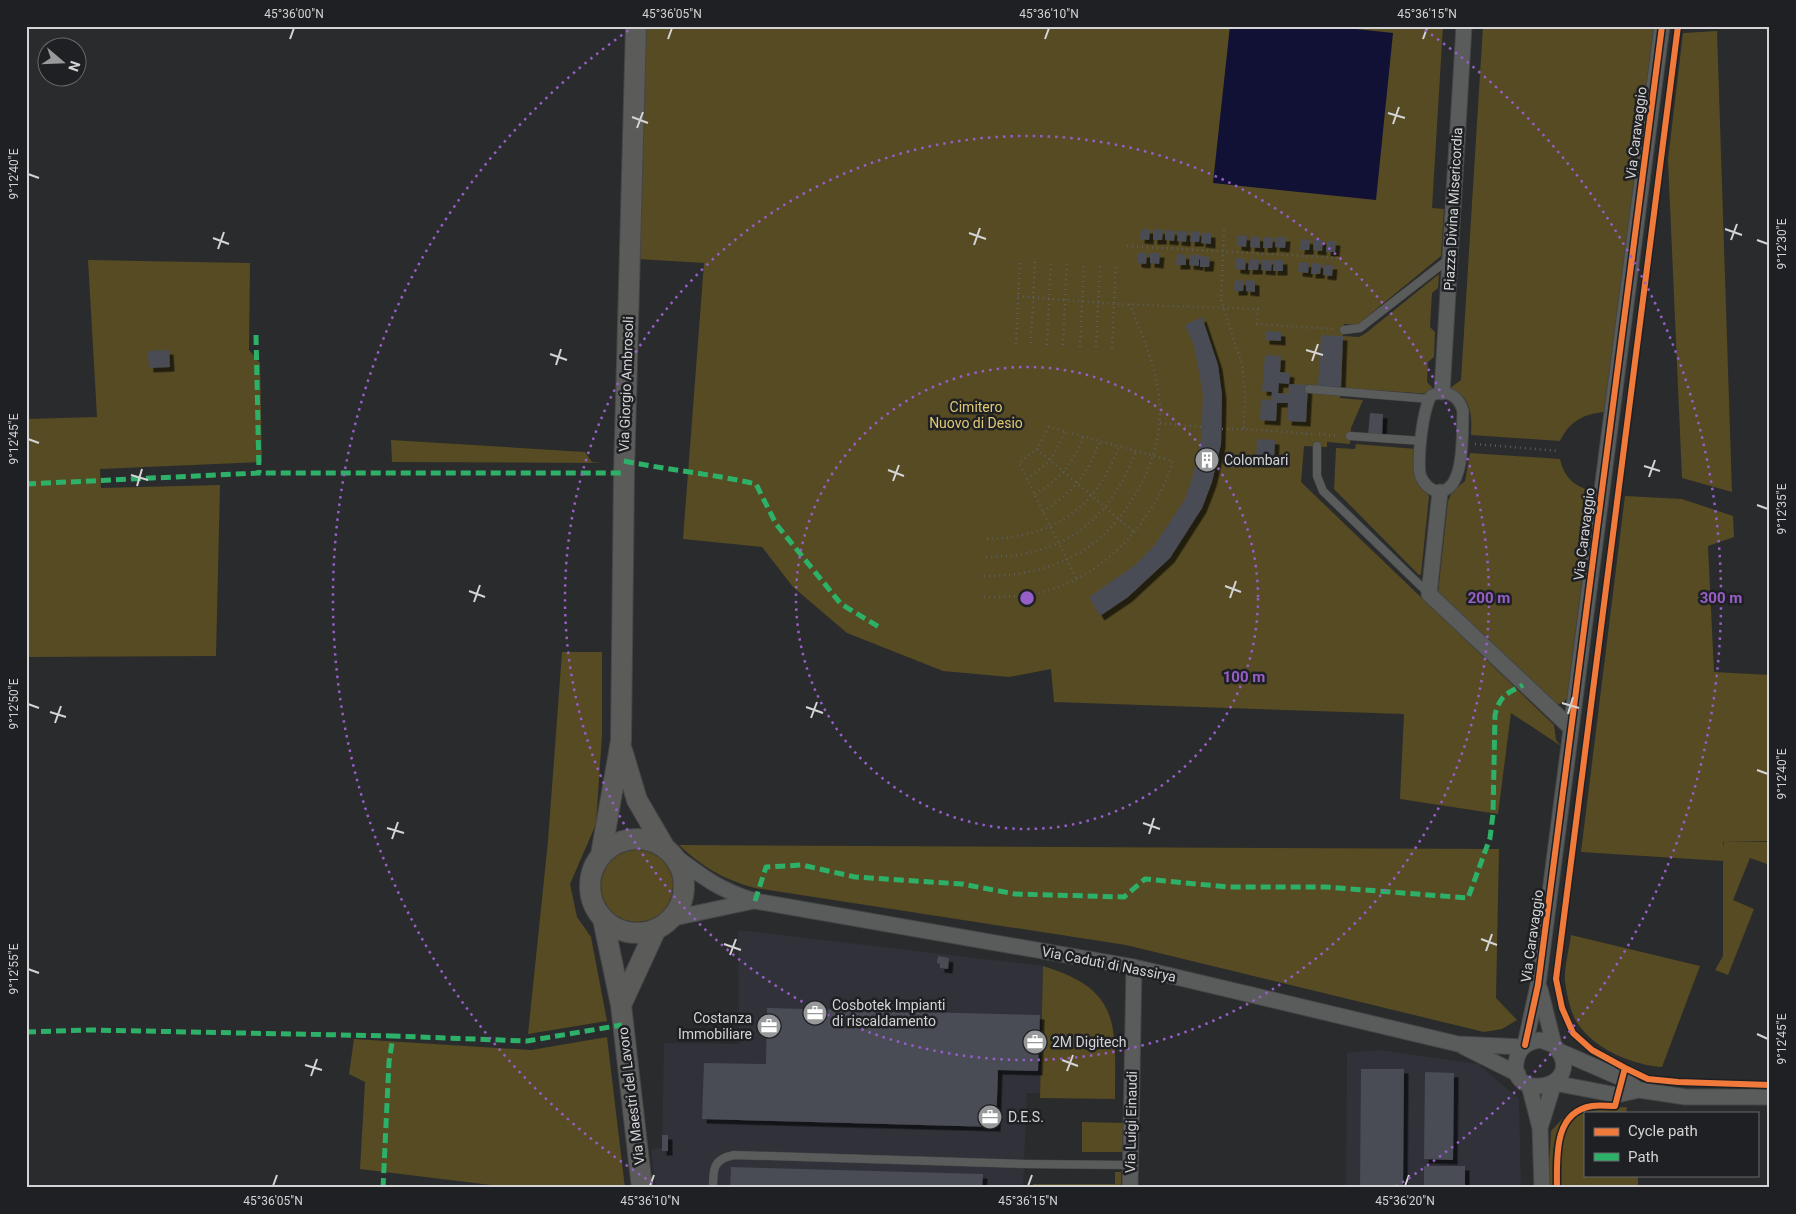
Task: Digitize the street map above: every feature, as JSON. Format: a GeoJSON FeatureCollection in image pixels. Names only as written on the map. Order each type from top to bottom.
{"type":"FeatureCollection","features":[{"type":"Feature","properties":{"kind":"main road","name":"Via Giorgio Ambrosoli"},"geometry":{"type":"LineString","coordinates":[[601,855],[620,742],[624,467],[636,26]]}},
{"type":"Feature","properties":{"kind":"main road","name":"Via Giorgio Ambrosoli"},"geometry":{"type":"LineString","coordinates":[[620,742],[625,766],[637,800],[668,851]]}},
{"type":"Feature","properties":{"kind":"main road"},"geometry":{"type":"LineString","coordinates":[[621,1005],[663,924],[678,908],[683,894],[683,880],[680,866],[668,851],[649,840],[632,839],[615,844],[601,855],[594,867],[590,887],[595,907],[603,918],[614,927],[628,932],[642,932],[663,924]]}},
{"type":"Feature","properties":{"kind":"main road","name":"Via Maestri del Lavoro"},"geometry":{"type":"LineString","coordinates":[[603,918],[621,1005],[642,1188]]}},
{"type":"Feature","properties":{"kind":"street","name":"Piazza Divina Misericordia"},"geometry":{"type":"LineString","coordinates":[[1440,492],[1433,490],[1421,477],[1422,441],[1425,410],[1436,395],[1450,258],[1464,26]]}},
{"type":"Feature","properties":{"kind":"street","name":"Via Caravaggio"},"geometry":{"type":"LineString","coordinates":[[1524,1046],[1538,985],[1662,26]]}},
{"type":"Feature","properties":{"kind":"street"},"geometry":{"type":"LineString","coordinates":[[1436,395],[1454,396],[1462,405],[1461,443],[1457,479],[1449,488],[1440,492],[1429,594],[1571,728]]}},
{"type":"Feature","properties":{"kind":"street","name":"Via Caduti di Nassirya"},"geometry":{"type":"LineString","coordinates":[[668,851],[710,883],[732,894],[755,901],[1134,966],[1458,1044],[1524,1046]]}},
{"type":"Feature","properties":{"kind":"street","name":"Via Caduti di Nassirya"},"geometry":{"type":"LineString","coordinates":[[663,924],[755,901]]}},
{"type":"Feature","properties":{"kind":"street","name":"Via Luigi Einaudi"},"geometry":{"type":"LineString","coordinates":[[1130,1188],[1134,966]]}},
{"type":"Feature","properties":{"kind":"street","name":"Via Caravaggio"},"geometry":{"type":"LineString","coordinates":[[1538,985],[1556,1048]]}},
{"type":"Feature","properties":{"kind":"street"},"geometry":{"type":"LineString","coordinates":[[1542,1188],[1540,1128],[1529,1085],[1518,1074],[1516,1059],[1524,1046],[1540,1040],[1622,1078],[1638,1090]]}},
{"type":"Feature","properties":{"kind":"street","name":"Via Caduti di Nassirya"},"geometry":{"type":"LineString","coordinates":[[1458,1044],[1518,1074]]}},
{"type":"Feature","properties":{"kind":"street"},"geometry":{"type":"LineString","coordinates":[[1540,1128],[1554,1083],[1562,1071],[1563,1065],[1556,1048]]}},
{"type":"Feature","properties":{"kind":"street"},"geometry":{"type":"LineString","coordinates":[[1529,1085],[1542,1087],[1554,1083],[1617,1095],[1638,1090],[1686,1097],[1770,1097]]}},
{"type":"Feature","properties":{"kind":"lane"},"geometry":{"type":"LineString","coordinates":[[1344,330],[1360,328],[1450,258]]}},
{"type":"Feature","properties":{"kind":"lane"},"geometry":{"type":"LineString","coordinates":[[1309,389],[1436,395]]}},
{"type":"Feature","properties":{"kind":"lane"},"geometry":{"type":"LineString","coordinates":[[1350,436],[1422,441]]}},
{"type":"Feature","properties":{"kind":"lane"},"geometry":{"type":"LineString","coordinates":[[1317,446],[1317,476],[1323,491],[1429,594]]}},
{"type":"Feature","properties":{"kind":"lane"},"geometry":{"type":"LineString","coordinates":[[713,1188],[713,1168],[718,1161],[734,1155],[1024,1164],[1130,1165]]}},
{"type":"Feature","properties":{"kind":"path"},"geometry":{"type":"LineString","coordinates":[[1224,230],[1222,307],[1236,340],[1242,364],[1245,393],[1244,429]]}},
{"type":"Feature","properties":{"kind":"path"},"geometry":{"type":"LineString","coordinates":[[1127,246],[1340,258]]}},
{"type":"Feature","properties":{"kind":"path"},"geometry":{"type":"LineString","coordinates":[[1031,343],[1036,258]]}},
{"type":"Feature","properties":{"kind":"path"},"geometry":{"type":"LineString","coordinates":[[1016,344],[1020,259]]}},
{"type":"Feature","properties":{"kind":"path"},"geometry":{"type":"LineString","coordinates":[[1047,345],[1051,260]]}},
{"type":"Feature","properties":{"kind":"path"},"geometry":{"type":"LineString","coordinates":[[1063,345],[1067,260]]}},
{"type":"Feature","properties":{"kind":"path"},"geometry":{"type":"LineString","coordinates":[[1080,347],[1084,262]]}},
{"type":"Feature","properties":{"kind":"path"},"geometry":{"type":"LineString","coordinates":[[1096,347],[1100,263]]}},
{"type":"Feature","properties":{"kind":"path"},"geometry":{"type":"LineString","coordinates":[[1112,348],[1116,264]]}},
{"type":"Feature","properties":{"kind":"path"},"geometry":{"type":"LineString","coordinates":[[1018,296],[1114,304],[1129,302],[1258,309],[1257,324],[1344,330]]}},
{"type":"Feature","properties":{"kind":"path"},"geometry":{"type":"LineString","coordinates":[[984,576],[1023,573],[1067,560],[1098,541],[1119,520],[1134,498],[1154,456],[1160,423],[1159,397],[1153,366],[1129,302]]}},
{"type":"Feature","properties":{"kind":"path"},"geometry":{"type":"LineString","coordinates":[[1160,423],[1202,427]]}},
{"type":"Feature","properties":{"kind":"path"},"geometry":{"type":"LineString","coordinates":[[984,597],[1034,594],[1060,586],[1076,578],[1102,562],[1135,533],[1158,496],[1173,461],[1048,427],[1037,449],[1019,463],[1076,578]]}},
{"type":"Feature","properties":{"kind":"path"},"geometry":{"type":"LineString","coordinates":[[1222,429],[1350,436]]}},
{"type":"Feature","properties":{"kind":"path"},"geometry":{"type":"LineString","coordinates":[[1027,479],[1050,461],[1065,432]]}},
{"type":"Feature","properties":{"kind":"path"},"geometry":{"type":"LineString","coordinates":[[1034,494],[1064,473],[1073,461],[1083,437]]}},
{"type":"Feature","properties":{"kind":"path"},"geometry":{"type":"LineString","coordinates":[[1043,512],[1077,485],[1094,456],[1100,441]]}},
{"type":"Feature","properties":{"kind":"path"},"geometry":{"type":"LineString","coordinates":[[1461,443],[1559,450]]}},
{"type":"Feature","properties":{"kind":"path"},"geometry":{"type":"LineString","coordinates":[[988,539],[1029,535],[1070,516],[1091,496],[1108,471],[1120,446]]}},
{"type":"Feature","properties":{"kind":"path"},"geometry":{"type":"LineString","coordinates":[[1037,449],[1135,533]]}},
{"type":"Feature","properties":{"kind":"path"},"geometry":{"type":"LineString","coordinates":[[986,557],[1012,557],[1059,544],[1092,521],[1105,508],[1123,482],[1136,451]]}},
{"type":"Feature","properties":{"kind":"shaded area"},"geometry":{"type":"Polygon","coordinates":[[[1230,26],[1328,26],[1393,33],[1376,200],[1213,183],[1230,26]]]}},
{"type":"Feature","properties":{"kind":"shaded area"},"geometry":{"type":"Polygon","coordinates":[[[738,930],[1043,966],[1040,1093],[1027,1093],[1023,1188],[656,1188],[651,1149],[662,1148],[664,1043],[739,1044],[738,930]]]}},
{"type":"Feature","properties":{"kind":"shaded area"},"geometry":{"type":"Polygon","coordinates":[[[1380,1050],[1478,1064],[1519,1099],[1521,1188],[1346,1188],[1347,1053],[1380,1050]]]}},
{"type":"Feature","properties":{"kind":"green space","name":"Cimitero Nuovo di Desio"},"geometry":{"type":"Polygon","coordinates":[[[646,26],[1443,26],[1432,208],[1444,209],[1441,256],[1357,325],[1344,324],[1343,336],[1359,337],[1366,333],[1439,274],[1438,288],[1432,293],[1430,327],[1435,332],[1434,357],[1428,362],[1427,382],[1432,387],[1430,394],[1341,388],[1340,398],[1363,400],[1351,428],[1350,444],[1327,442],[1327,447],[1304,446],[1301,482],[1554,725],[1556,740],[1561,746],[1511,713],[1498,814],[1400,799],[1404,714],[1054,702],[1051,669],[1009,677],[943,671],[847,633],[793,587],[762,547],[683,539],[704,263],[638,259],[646,26]]]}},
{"type":"Feature","properties":{"kind":"green space"},"geometry":{"type":"Polygon","coordinates":[[[1483,26],[1654,26],[1604,412],[1578,420],[1572,424],[1560,441],[1471,435],[1471,414],[1467,402],[1463,396],[1450,388],[1461,380],[1483,26]]]}},
{"type":"Feature","properties":{"kind":"green space"},"geometry":{"type":"Polygon","coordinates":[[[1717,31],[1732,492],[1682,478],[1668,160],[1683,33],[1717,31]]]}},
{"type":"Feature","properties":{"kind":"green space"},"geometry":{"type":"Polygon","coordinates":[[[88,260],[250,263],[249,350],[260,363],[262,462],[100,469],[101,488],[220,485],[216,656],[26,657],[26,419],[97,417],[88,260]]]}},
{"type":"Feature","properties":{"kind":"green space"},"geometry":{"type":"Polygon","coordinates":[[[391,440],[585,452],[592,462],[603,463],[392,462],[391,440]]]}},
{"type":"Feature","properties":{"kind":"green space"},"geometry":{"type":"Polygon","coordinates":[[[1356,444],[1416,449],[1415,478],[1429,497],[1421,574],[1419,575],[1334,489],[1336,448],[1355,449],[1356,444]]]}},
{"type":"Feature","properties":{"kind":"green space"},"geometry":{"type":"Polygon","coordinates":[[[1470,453],[1560,459],[1567,476],[1575,484],[1593,491],[1567,698],[1564,702],[1556,705],[1438,593],[1448,501],[1452,492],[1465,481],[1470,453]]]}},
{"type":"Feature","properties":{"kind":"green space"},"geometry":{"type":"Polygon","coordinates":[[[1625,496],[1682,499],[1733,516],[1734,537],[1708,546],[1714,672],[1770,675],[1770,841],[1723,842],[1723,847],[1724,842],[1770,842],[1770,865],[1750,858],[1733,900],[1754,909],[1728,975],[1715,970],[1723,956],[1723,861],[1581,852],[1625,496]]]}},
{"type":"Feature","properties":{"kind":"green space"},"geometry":{"type":"Polygon","coordinates":[[[562,652],[602,652],[602,735],[596,824],[570,884],[577,917],[591,937],[607,1021],[528,1034],[548,841],[562,652]]]}},
{"type":"Feature","properties":{"kind":"green space"},"geometry":{"type":"Polygon","coordinates":[[[679,845],[1499,849],[1496,998],[1517,1020],[1502,1029],[1484,1032],[1126,945],[755,888],[733,881],[714,871],[679,845]]]}},
{"type":"Feature","properties":{"kind":"green space"},"geometry":{"type":"Polygon","coordinates":[[[637,850],[657,856],[667,866],[673,886],[667,906],[657,916],[637,922],[617,916],[607,906],[601,886],[607,866],[617,856],[637,850]]]}},
{"type":"Feature","properties":{"kind":"green space"},"geometry":{"type":"Polygon","coordinates":[[[1571,935],[1700,966],[1662,1067],[1629,1060],[1607,1050],[1588,1036],[1578,1023],[1570,1006],[1565,981],[1571,935]]]}},
{"type":"Feature","properties":{"kind":"green space"},"geometry":{"type":"Polygon","coordinates":[[[1043,966],[1069,976],[1088,987],[1101,1000],[1109,1014],[1115,1051],[1115,1099],[1040,1098],[1043,966]]]}},
{"type":"Feature","properties":{"kind":"green space"},"geometry":{"type":"Polygon","coordinates":[[[607,1037],[625,1188],[499,1188],[499,1186],[360,1169],[365,1082],[349,1074],[354,1039],[531,1050],[607,1037]]]}},
{"type":"Feature","properties":{"kind":"green space"},"geometry":{"type":"Polygon","coordinates":[[[1627,1107],[1626,1112],[1584,1112],[1584,1176],[1638,1176],[1638,1188],[1548,1188],[1551,1131],[1571,1110],[1627,1107]]]}},
{"type":"Feature","properties":{"kind":"green space"},"geometry":{"type":"Polygon","coordinates":[[[1082,1122],[1123,1123],[1122,1152],[1082,1152],[1082,1122]]]}},
{"type":"Feature","properties":{"kind":"green space"},"geometry":{"type":"Polygon","coordinates":[[[1115,1172],[1121,1172],[1121,1188],[1033,1188],[1033,1184],[1115,1184],[1115,1172]]]}},
{"type":"Feature","properties":{"kind":"building"},"geometry":{"type":"Polygon","coordinates":[[[1141,229],[1150,229],[1149,240],[1140,239],[1141,229]]]}},
{"type":"Feature","properties":{"kind":"building"},"geometry":{"type":"Polygon","coordinates":[[[1153,229],[1163,230],[1162,240],[1153,240],[1153,229]]]}},
{"type":"Feature","properties":{"kind":"building"},"geometry":{"type":"Polygon","coordinates":[[[1165,230],[1175,231],[1174,241],[1165,240],[1165,230]]]}},
{"type":"Feature","properties":{"kind":"building"},"geometry":{"type":"Polygon","coordinates":[[[1178,231],[1187,231],[1186,242],[1177,241],[1178,231]]]}},
{"type":"Feature","properties":{"kind":"building"},"geometry":{"type":"Polygon","coordinates":[[[1191,231],[1200,232],[1199,242],[1190,242],[1191,231]]]}},
{"type":"Feature","properties":{"kind":"building"},"geometry":{"type":"Polygon","coordinates":[[[1202,233],[1211,233],[1211,244],[1201,243],[1202,233]]]}},
{"type":"Feature","properties":{"kind":"building"},"geometry":{"type":"Polygon","coordinates":[[[1237,235],[1247,236],[1246,247],[1237,246],[1237,235]]]}},
{"type":"Feature","properties":{"kind":"building"},"geometry":{"type":"Polygon","coordinates":[[[1251,236],[1260,237],[1260,248],[1250,247],[1251,236]]]}},
{"type":"Feature","properties":{"kind":"building"},"geometry":{"type":"Polygon","coordinates":[[[1264,237],[1273,238],[1272,248],[1263,248],[1264,237]]]}},
{"type":"Feature","properties":{"kind":"building"},"geometry":{"type":"Polygon","coordinates":[[[1276,237],[1286,237],[1285,248],[1275,247],[1276,237]]]}},
{"type":"Feature","properties":{"kind":"building"},"geometry":{"type":"Polygon","coordinates":[[[1301,239],[1310,240],[1309,250],[1300,250],[1301,239]]]}},
{"type":"Feature","properties":{"kind":"building"},"geometry":{"type":"Polygon","coordinates":[[[1314,239],[1323,240],[1322,251],[1313,250],[1314,239]]]}},
{"type":"Feature","properties":{"kind":"building"},"geometry":{"type":"Polygon","coordinates":[[[1327,241],[1336,241],[1335,252],[1326,252],[1327,241]]]}},
{"type":"Feature","properties":{"kind":"building"},"geometry":{"type":"Polygon","coordinates":[[[1137,253],[1147,253],[1146,264],[1137,263],[1137,253]]]}},
{"type":"Feature","properties":{"kind":"building"},"geometry":{"type":"Polygon","coordinates":[[[1150,253],[1160,253],[1159,264],[1150,263],[1150,253]]]}},
{"type":"Feature","properties":{"kind":"building"},"geometry":{"type":"Polygon","coordinates":[[[1177,254],[1186,255],[1186,265],[1176,265],[1177,254]]]}},
{"type":"Feature","properties":{"kind":"building"},"geometry":{"type":"Polygon","coordinates":[[[1190,255],[1199,255],[1199,266],[1189,265],[1190,255]]]}},
{"type":"Feature","properties":{"kind":"building"},"geometry":{"type":"Polygon","coordinates":[[[1200,256],[1210,257],[1209,267],[1200,267],[1200,256]]]}},
{"type":"Feature","properties":{"kind":"building"},"geometry":{"type":"Polygon","coordinates":[[[1236,258],[1246,259],[1245,270],[1236,269],[1236,258]]]}},
{"type":"Feature","properties":{"kind":"building"},"geometry":{"type":"Polygon","coordinates":[[[1249,259],[1259,260],[1258,270],[1248,270],[1249,259]]]}},
{"type":"Feature","properties":{"kind":"building"},"geometry":{"type":"Polygon","coordinates":[[[1262,260],[1272,260],[1271,271],[1261,270],[1262,260]]]}},
{"type":"Feature","properties":{"kind":"building"},"geometry":{"type":"Polygon","coordinates":[[[1274,260],[1283,260],[1283,271],[1273,271],[1274,260]]]}},
{"type":"Feature","properties":{"kind":"building"},"geometry":{"type":"Polygon","coordinates":[[[1299,262],[1309,263],[1308,273],[1298,272],[1299,262]]]}},
{"type":"Feature","properties":{"kind":"building"},"geometry":{"type":"Polygon","coordinates":[[[1312,263],[1321,264],[1320,274],[1311,274],[1312,263]]]}},
{"type":"Feature","properties":{"kind":"building"},"geometry":{"type":"Polygon","coordinates":[[[1324,265],[1333,265],[1332,276],[1323,275],[1324,265]]]}},
{"type":"Feature","properties":{"kind":"building"},"geometry":{"type":"Polygon","coordinates":[[[1235,280],[1244,281],[1243,291],[1234,291],[1235,280]]]}},
{"type":"Feature","properties":{"kind":"building"},"geometry":{"type":"Polygon","coordinates":[[[1246,280],[1255,281],[1255,292],[1246,291],[1246,280]]]}},
{"type":"Feature","properties":{"kind":"building","name":"Colombari"},"geometry":{"type":"Polygon","coordinates":[[[1202,317],[1218,365],[1222,395],[1221,444],[1212,482],[1202,508],[1170,558],[1128,597],[1100,616],[1089,597],[1135,565],[1154,546],[1185,499],[1193,475],[1201,439],[1203,395],[1194,345],[1185,325],[1202,317]]]}},
{"type":"Feature","properties":{"kind":"building"},"geometry":{"type":"Polygon","coordinates":[[[1265,331],[1281,332],[1281,341],[1265,340],[1265,331]]]}},
{"type":"Feature","properties":{"kind":"building"},"geometry":{"type":"Polygon","coordinates":[[[1321,335],[1343,336],[1341,387],[1318,386],[1321,335]]]}},
{"type":"Feature","properties":{"kind":"building"},"geometry":{"type":"Polygon","coordinates":[[[169,350],[170,367],[149,368],[148,351],[169,350]]]}},
{"type":"Feature","properties":{"kind":"building"},"geometry":{"type":"Polygon","coordinates":[[[1265,355],[1281,356],[1280,372],[1290,373],[1289,384],[1308,385],[1306,422],[1287,421],[1288,403],[1277,403],[1276,421],[1260,420],[1261,399],[1271,400],[1272,392],[1262,391],[1265,355]],[[1279,383],[1278,393],[1288,394],[1289,384],[1279,383]]]}},
{"type":"Feature","properties":{"kind":"building"},"geometry":{"type":"Polygon","coordinates":[[[1370,413],[1383,414],[1382,436],[1368,435],[1370,413]]]}},
{"type":"Feature","properties":{"kind":"building"},"geometry":{"type":"Polygon","coordinates":[[[1257,439],[1275,440],[1274,463],[1256,462],[1257,439]]]}},
{"type":"Feature","properties":{"kind":"building"},"geometry":{"type":"Polygon","coordinates":[[[938,956],[949,958],[948,969],[940,968],[940,964],[937,963],[938,956]]]}},
{"type":"Feature","properties":{"kind":"building"},"geometry":{"type":"Polygon","coordinates":[[[767,1008],[1040,1015],[1038,1071],[998,1070],[996,1127],[702,1119],[704,1063],[766,1064],[767,1008]]]}},
{"type":"Feature","properties":{"kind":"building"},"geometry":{"type":"Polygon","coordinates":[[[1361,1069],[1404,1069],[1403,1188],[1360,1188],[1361,1069]]]}},
{"type":"Feature","properties":{"kind":"building"},"geometry":{"type":"Polygon","coordinates":[[[1425,1072],[1454,1073],[1453,1160],[1424,1159],[1425,1072]]]}},
{"type":"Feature","properties":{"kind":"building"},"geometry":{"type":"Polygon","coordinates":[[[662,1135],[668,1135],[668,1151],[662,1151],[662,1135]]]}},
{"type":"Feature","properties":{"kind":"building"},"geometry":{"type":"Polygon","coordinates":[[[1424,1166],[1465,1166],[1465,1188],[1424,1188],[1424,1166]]]}},
{"type":"Feature","properties":{"kind":"building"},"geometry":{"type":"Polygon","coordinates":[[[731,1167],[983,1174],[982,1188],[730,1188],[731,1167]]]}},
{"type":"Feature","properties":{"kind":"marked path"},"geometry":{"type":"LineString","coordinates":[[256,335],[259,473]]}},
{"type":"Feature","properties":{"kind":"marked path"},"geometry":{"type":"LineString","coordinates":[[624,461],[756,484],[776,524],[841,604],[879,627]]}},
{"type":"Feature","properties":{"kind":"marked path"},"geometry":{"type":"LineString","coordinates":[[26,484],[259,473],[624,473]]}},
{"type":"Feature","properties":{"kind":"marked path"},"geometry":{"type":"LineString","coordinates":[[755,901],[766,867],[802,865],[855,877],[962,884],[1015,894],[1124,897],[1145,879],[1228,887],[1326,887],[1468,898],[1490,838],[1493,814],[1495,715],[1499,703],[1504,696],[1523,685]]}},
{"type":"Feature","properties":{"kind":"marked path"},"geometry":{"type":"LineString","coordinates":[[383,1188],[389,1062],[393,1036],[527,1041],[622,1025]]}},
{"type":"Feature","properties":{"kind":"marked path"},"geometry":{"type":"LineString","coordinates":[[26,1032],[90,1030],[393,1036]]}},
{"type":"Feature","properties":{"kind":"cycle path"},"geometry":{"type":"LineString","coordinates":[[1525,1045],[1538,985],[1662,26]]}},
{"type":"Feature","properties":{"kind":"cycle path"},"geometry":{"type":"LineString","coordinates":[[1678,26],[1556,979],[1562,1008],[1573,1033],[1592,1050],[1625,1068],[1648,1079],[1678,1082],[1770,1085]]}},
{"type":"Feature","properties":{"kind":"cycle path"},"geometry":{"type":"LineString","coordinates":[[1557,1188],[1558,1150],[1564,1127],[1570,1117],[1579,1110],[1592,1106],[1615,1106],[1625,1068]]}},
{"type":"Feature","properties":{"kind":"place","name":"Colombari"},"geometry":{"type":"Point","coordinates":[1207,460]}},
{"type":"Feature","properties":{"kind":"place","name":"Cosbotek Impianti di riscaldamento"},"geometry":{"type":"Point","coordinates":[815,1013]}},
{"type":"Feature","properties":{"kind":"place","name":"Costanza Immobiliare"},"geometry":{"type":"Point","coordinates":[769,1026]}},
{"type":"Feature","properties":{"kind":"place","name":"2M Digitech"},"geometry":{"type":"Point","coordinates":[1035,1042]}},
{"type":"Feature","properties":{"kind":"place","name":"D.E.S."},"geometry":{"type":"Point","coordinates":[990,1117]}}]}
